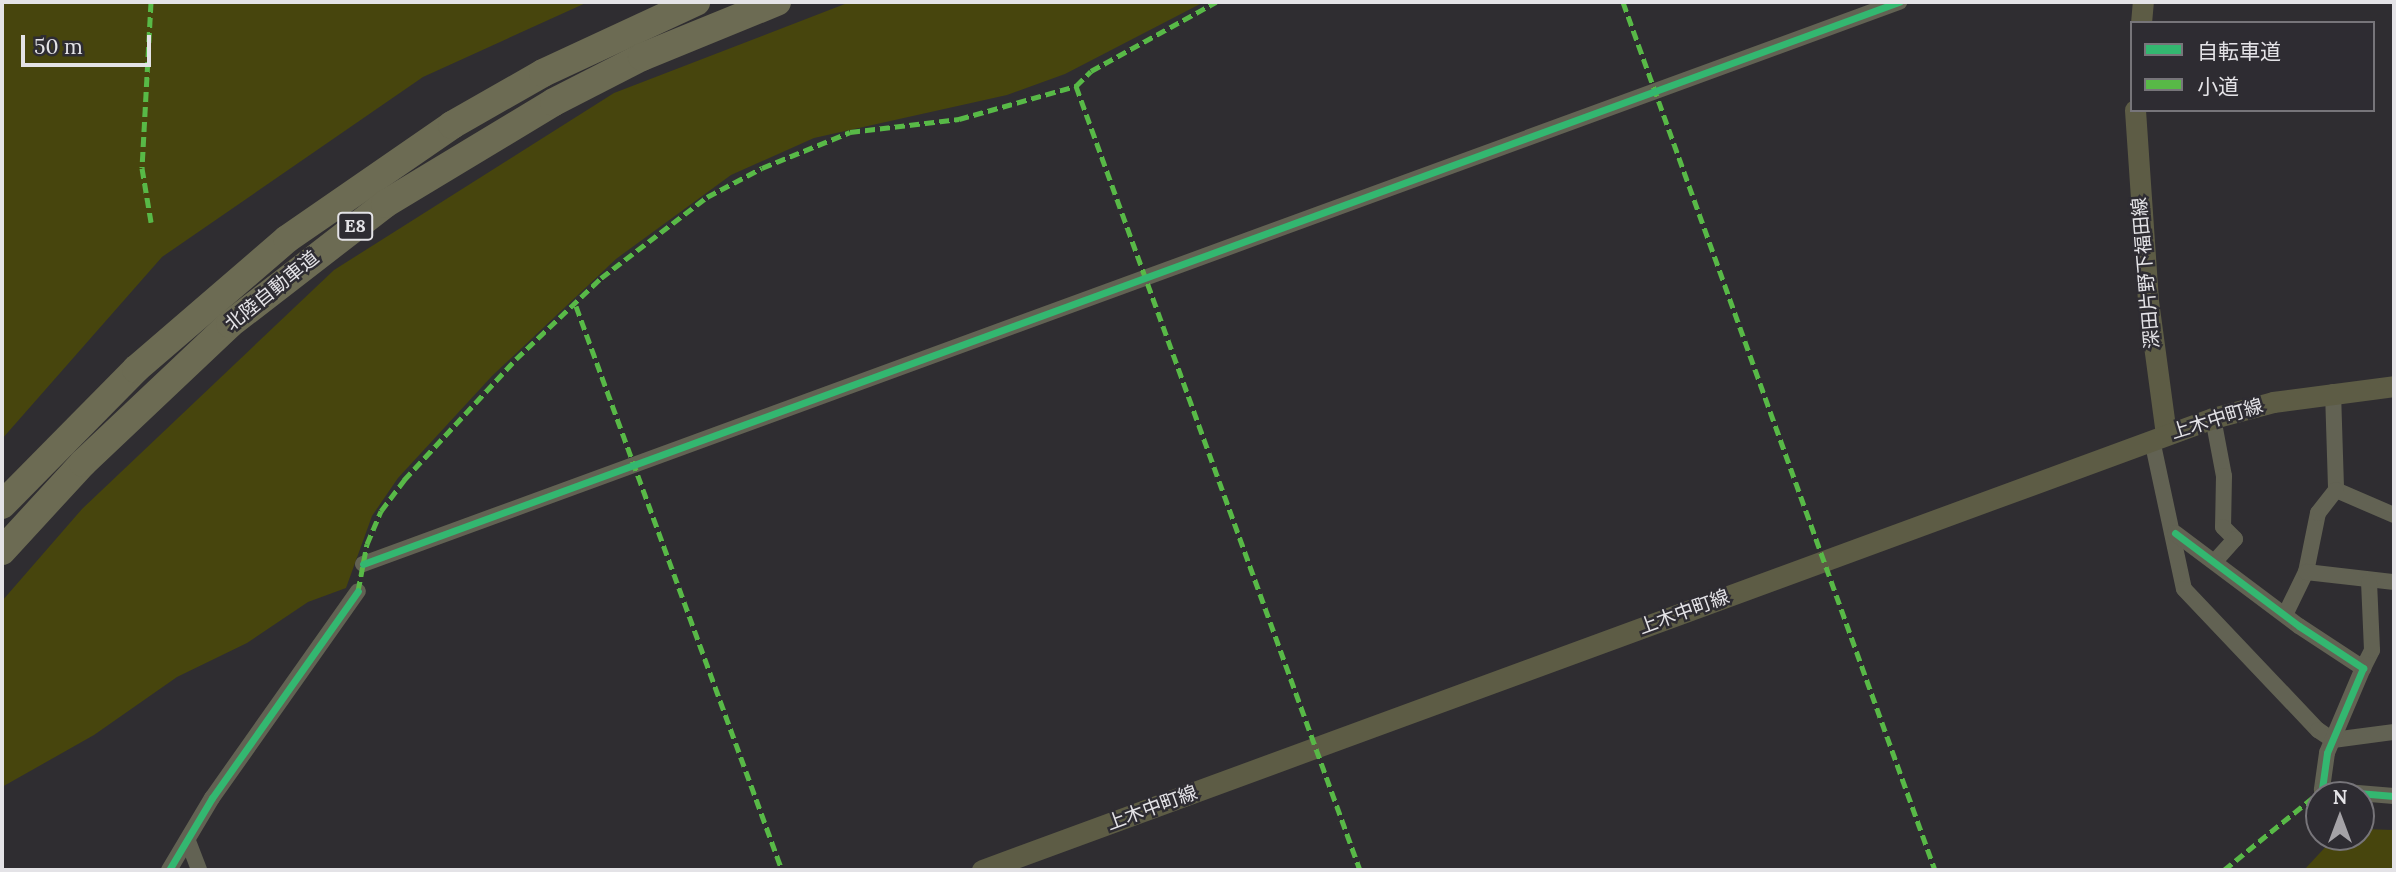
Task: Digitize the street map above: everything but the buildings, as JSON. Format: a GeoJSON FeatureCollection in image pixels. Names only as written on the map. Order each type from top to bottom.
{"type":"FeatureCollection","features":[{"type":"Feature","properties":{"kind":"highway","name":"北陸自動車道"},"geometry":{"type":"LineString","coordinates":[[2,505],[136,369],[287,239],[453,125],[543,73],[695,2]]}},
{"type":"Feature","properties":{"kind":"highway","name":"北陸自動車道"},"geometry":{"type":"LineString","coordinates":[[2,551],[83,463],[230,324],[385,204],[554,102],[642,57],[778,2]]}},
{"type":"Feature","properties":{"kind":"main road"},"geometry":{"type":"LineString","coordinates":[[2141,21],[2143,2]]}},
{"type":"Feature","properties":{"kind":"main road","name":"深田片野下福田線"},"geometry":{"type":"LineString","coordinates":[[2135,112],[2159,438]]}},
{"type":"Feature","properties":{"kind":"main road","name":"上木中町線"},"geometry":{"type":"LineString","coordinates":[[982,870],[2213,418],[2333,392],[2394,386]]}},
{"type":"Feature","properties":{"kind":"street"},"geometry":{"type":"LineString","coordinates":[[363,564],[1899,2]]}},
{"type":"Feature","properties":{"kind":"street"},"geometry":{"type":"LineString","coordinates":[[2285,615],[2306,572],[2318,513],[2336,490],[2333,392]]}},
{"type":"Feature","properties":{"kind":"street"},"geometry":{"type":"LineString","coordinates":[[2213,418],[2224,476],[2223,527],[2235,539],[2216,560]]}},
{"type":"Feature","properties":{"kind":"street"},"geometry":{"type":"LineString","coordinates":[[2159,438],[2184,589],[2318,730],[2333,740],[2394,732]]}},
{"type":"Feature","properties":{"kind":"street"},"geometry":{"type":"LineString","coordinates":[[2336,490],[2394,515]]}},
{"type":"Feature","properties":{"kind":"street"},"geometry":{"type":"LineString","coordinates":[[2175,533],[2216,560],[2285,615],[2363,668]]}},
{"type":"Feature","properties":{"kind":"street"},"geometry":{"type":"LineString","coordinates":[[2306,572],[2369,582],[2394,582]]}},
{"type":"Feature","properties":{"kind":"street"},"geometry":{"type":"LineString","coordinates":[[2369,582],[2372,650],[2333,740],[2322,790],[2394,796]]}},
{"type":"Feature","properties":{"kind":"street"},"geometry":{"type":"LineString","coordinates":[[169,870],[236,763],[358,591]]}},
{"type":"Feature","properties":{"kind":"street"},"geometry":{"type":"LineString","coordinates":[[188,841],[199,870]]}},
{"type":"Feature","properties":{"kind":"shaded area"},"geometry":{"type":"Polygon","coordinates":[[[2,2],[588,2],[423,77],[162,257],[2,439],[2,2]]]}},
{"type":"Feature","properties":{"kind":"shaded area"},"geometry":{"type":"Polygon","coordinates":[[[850,2],[1204,2],[1065,74],[1007,95],[814,138],[731,175],[616,259],[492,376],[398,478],[372,516],[346,588],[308,602],[247,643],[177,677],[94,735],[2,787],[2,601],[82,509],[334,270],[614,93],[850,2]]]}},
{"type":"Feature","properties":{"kind":"shaded area"},"geometry":{"type":"Polygon","coordinates":[[[2375,829],[2394,830],[2394,870],[2304,870],[2322,851],[2375,851],[2375,829]]]}},
{"type":"Feature","properties":{"kind":"marked path"},"geometry":{"type":"LineString","coordinates":[[151,2],[142,168],[151,222]]}},
{"type":"Feature","properties":{"kind":"marked path"},"geometry":{"type":"LineString","coordinates":[[358,591],[367,544],[381,511],[404,480],[516,359],[601,278],[707,197],[762,168],[850,132],[959,119],[1076,86],[1091,71],[1216,2]]}},
{"type":"Feature","properties":{"kind":"marked path"},"geometry":{"type":"LineString","coordinates":[[1623,2],[1935,870]]}},
{"type":"Feature","properties":{"kind":"marked path"},"geometry":{"type":"LineString","coordinates":[[1076,86],[1360,870]]}},
{"type":"Feature","properties":{"kind":"marked path"},"geometry":{"type":"LineString","coordinates":[[576,306],[782,870]]}},
{"type":"Feature","properties":{"kind":"marked path"},"geometry":{"type":"LineString","coordinates":[[2224,870],[2305,804]]}},
{"type":"Feature","properties":{"kind":"cycle path"},"geometry":{"type":"LineString","coordinates":[[363,564],[1899,2]]}},
{"type":"Feature","properties":{"kind":"cycle path"},"geometry":{"type":"LineString","coordinates":[[2175,533],[2299,626],[2363,668],[2327,753],[2322,790],[2394,796]]}},
{"type":"Feature","properties":{"kind":"cycle path"},"geometry":{"type":"LineString","coordinates":[[169,870],[212,798],[358,591]]}}]}
